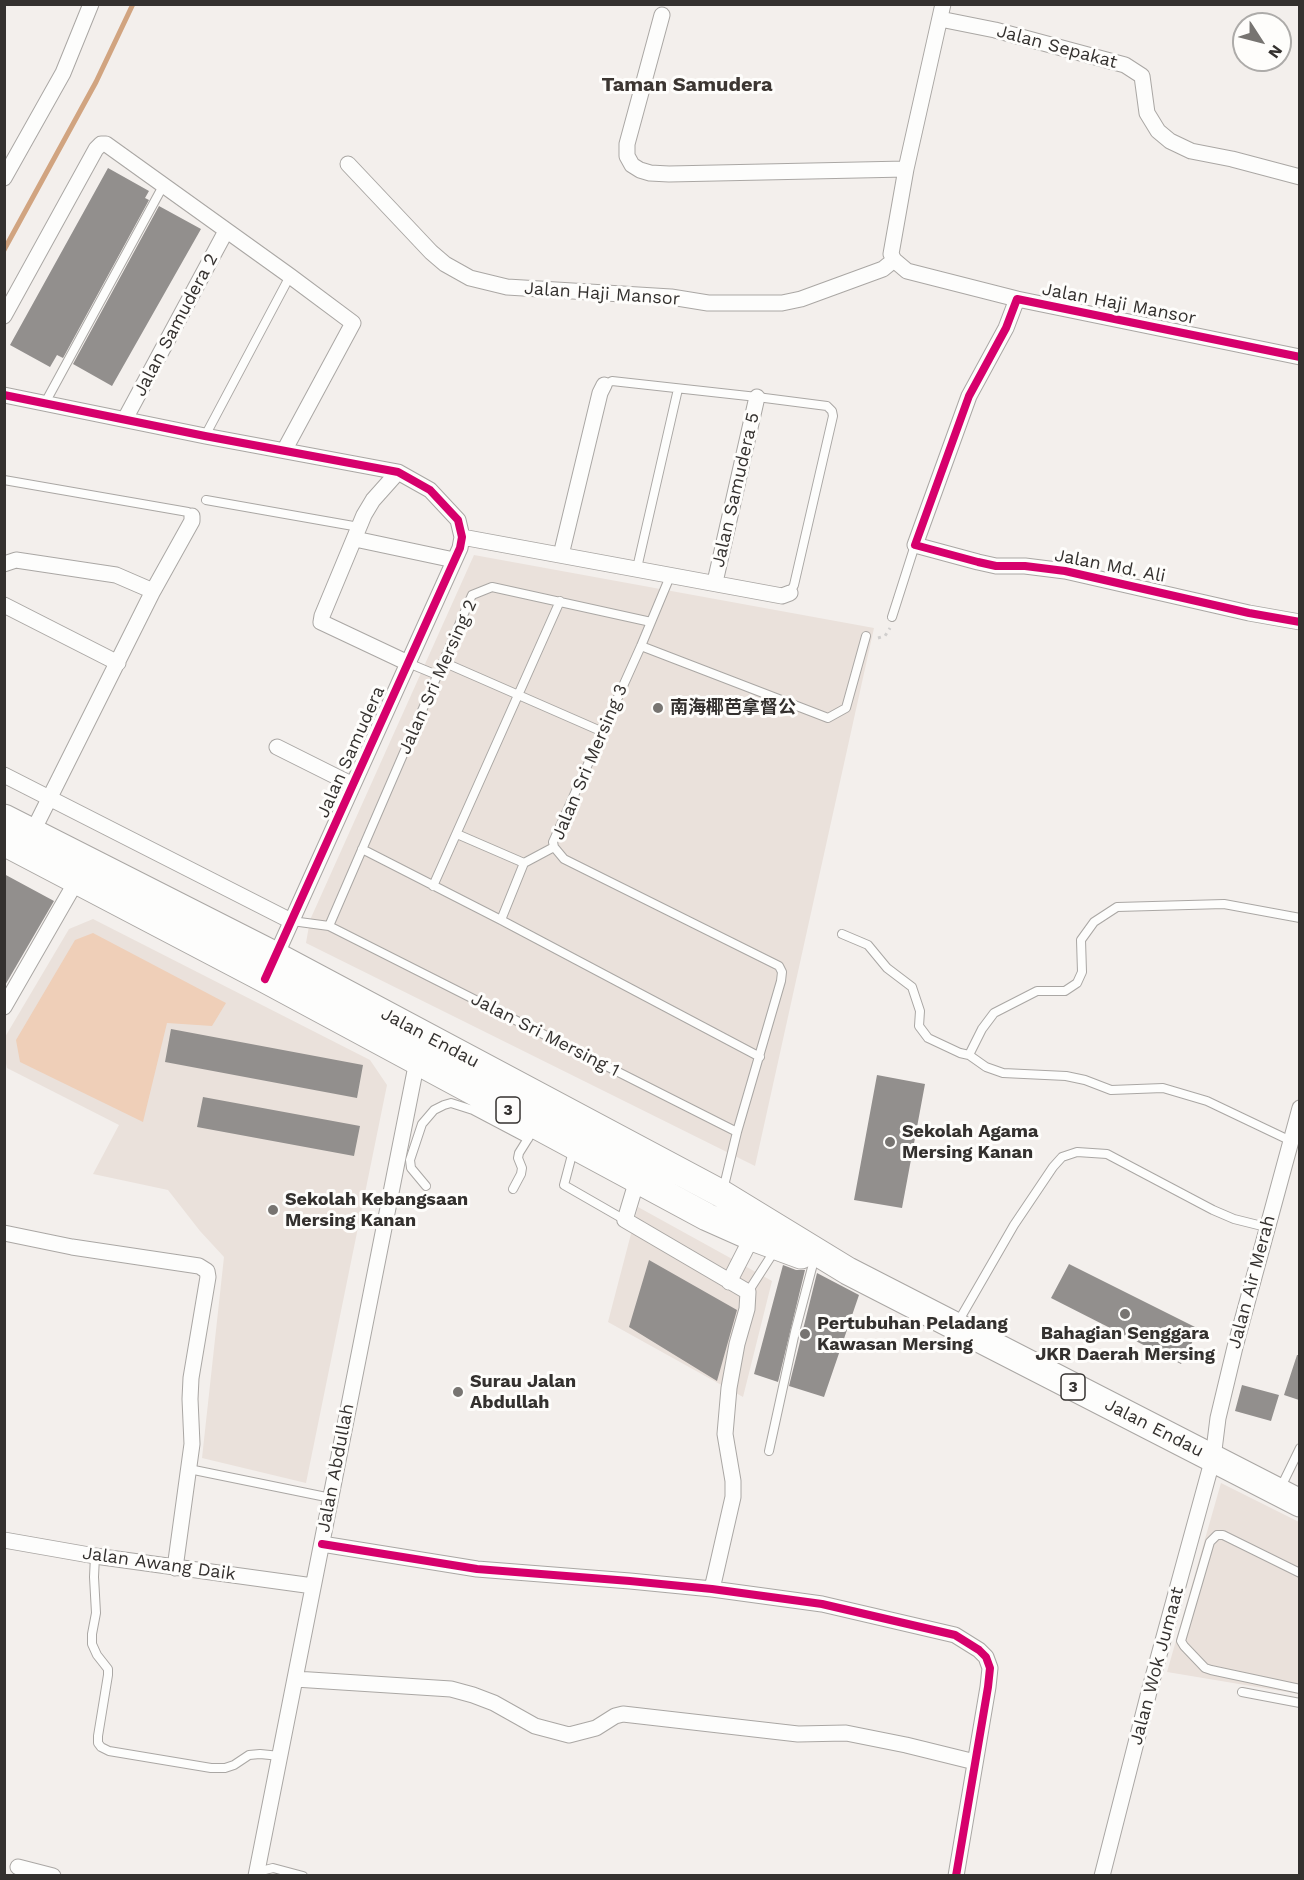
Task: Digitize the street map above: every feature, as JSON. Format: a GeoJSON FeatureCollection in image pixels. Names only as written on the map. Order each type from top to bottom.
{"type":"FeatureCollection","features":[{"type":"Feature","properties":{"kind":"highway","name":"Jalan Endau"},"geometry":{"type":"LineString","coordinates":[[4,818],[15,844],[77,880],[270,968],[417,1061],[477,1103],[532,1132],[574,1146],[707,1218],[753,1224],[1289,1497]]}},
{"type":"Feature","properties":{"kind":"highway","name":"Jalan Endau"},"geometry":{"type":"LineString","coordinates":[[15,844],[270,968],[722,1194],[777,1247],[848,1271]]}},
{"type":"Feature","properties":{"kind":"street"},"geometry":{"type":"LineString","coordinates":[[4,178],[63,73],[91,4]]}},
{"type":"Feature","properties":{"kind":"street"},"geometry":{"type":"LineString","coordinates":[[894,260],[891,248],[906,170],[942,12]]}},
{"type":"Feature","properties":{"kind":"street","name":"Jalan Sepakat"},"geometry":{"type":"LineString","coordinates":[[942,12],[995,30],[1125,65],[1142,76],[1146,113],[1158,131],[1170,141],[1191,151],[1232,159],[1299,177]]}},
{"type":"Feature","properties":{"kind":"street"},"geometry":{"type":"LineString","coordinates":[[662,15],[627,144],[627,156],[632,165],[650,173],[669,174],[906,170]]}},
{"type":"Feature","properties":{"kind":"street"},"geometry":{"type":"LineString","coordinates":[[4,316],[96,149],[100,144],[106,144],[353,323],[285,449]]}},
{"type":"Feature","properties":{"kind":"street","name":"Jalan Haji Mansor"},"geometry":{"type":"LineString","coordinates":[[348,164],[445,264],[470,278],[507,287],[671,297],[708,303],[782,303],[801,299],[883,269],[894,260],[907,271],[1017,299],[1299,357]]}},
{"type":"Feature","properties":{"kind":"street","name":"Jalan Samudera 2"},"geometry":{"type":"LineString","coordinates":[[125,418],[226,231]]}},
{"type":"Feature","properties":{"kind":"street","name":"Jalan Haji Mansor"},"geometry":{"type":"LineString","coordinates":[[915,545],[969,396],[1006,328],[1017,299]]}},
{"type":"Feature","properties":{"kind":"street"},"geometry":{"type":"LineString","coordinates":[[561,555],[600,393],[604,385]]}},
{"type":"Feature","properties":{"kind":"street"},"geometry":{"type":"LineString","coordinates":[[4,395],[398,472],[430,490],[444,503],[458,520],[462,537],[782,596],[790,593]]}},
{"type":"Feature","properties":{"kind":"street","name":"Jalan Samudera 5"},"geometry":{"type":"LineString","coordinates":[[715,582],[757,397]]}},
{"type":"Feature","properties":{"kind":"street"},"geometry":{"type":"LineString","coordinates":[[398,472],[374,500],[357,533],[321,622],[408,663]]}},
{"type":"Feature","properties":{"kind":"street"},"geometry":{"type":"LineString","coordinates":[[15,844],[48,798],[153,591],[192,521],[192,516]]}},
{"type":"Feature","properties":{"kind":"street"},"geometry":{"type":"LineString","coordinates":[[357,533],[454,560]]}},
{"type":"Feature","properties":{"kind":"street","name":"Jalan Samudera"},"geometry":{"type":"LineString","coordinates":[[270,968],[454,560],[462,537]]}},
{"type":"Feature","properties":{"kind":"street","name":"Jalan Md. Ali"},"geometry":{"type":"LineString","coordinates":[[915,545],[996,566],[1025,566],[1065,571],[1249,613],[1299,622]]}},
{"type":"Feature","properties":{"kind":"street"},"geometry":{"type":"LineString","coordinates":[[4,564],[16,560],[116,575],[153,591]]}},
{"type":"Feature","properties":{"kind":"street"},"geometry":{"type":"LineString","coordinates":[[4,605],[118,663]]}},
{"type":"Feature","properties":{"kind":"street"},"geometry":{"type":"LineString","coordinates":[[277,747],[353,785]]}},
{"type":"Feature","properties":{"kind":"street"},"geometry":{"type":"LineString","coordinates":[[4,775],[291,921]]}},
{"type":"Feature","properties":{"kind":"street"},"geometry":{"type":"LineString","coordinates":[[4,1007],[77,880]]}},
{"type":"Feature","properties":{"kind":"street","name":"Jalan Abdullah"},"geometry":{"type":"LineString","coordinates":[[257,1874],[417,1061]]}},
{"type":"Feature","properties":{"kind":"street","name":"Jalan Air Merah"},"geometry":{"type":"LineString","coordinates":[[1213,1458],[1218,1418],[1266,1227],[1294,1135],[1299,1108]]}},
{"type":"Feature","properties":{"kind":"street"},"geometry":{"type":"LineString","coordinates":[[637,1180],[625,1220],[748,1292],[747,1309],[737,1344],[729,1388],[725,1434],[733,1497],[712,1589]]}},
{"type":"Feature","properties":{"kind":"street"},"geometry":{"type":"LineString","coordinates":[[729,1282],[753,1224]]}},
{"type":"Feature","properties":{"kind":"street"},"geometry":{"type":"LineString","coordinates":[[4,1233],[72,1247],[199,1266],[207,1271],[208,1277],[191,1378],[192,1443],[175,1568]]}},
{"type":"Feature","properties":{"kind":"street","name":"Jalan Wok Jumaat"},"geometry":{"type":"LineString","coordinates":[[1102,1875],[1213,1458]]}},
{"type":"Feature","properties":{"kind":"street","name":"Jalan Awang Daik"},"geometry":{"type":"LineString","coordinates":[[4,1540],[175,1568],[314,1586]]}},
{"type":"Feature","properties":{"kind":"street"},"geometry":{"type":"LineString","coordinates":[[321,1544],[477,1569],[712,1589],[822,1604],[939,1630],[969,1642],[986,1657],[990,1668],[956,1875]]}},
{"type":"Feature","properties":{"kind":"street"},"geometry":{"type":"LineString","coordinates":[[295,1679],[451,1689],[494,1703],[535,1726],[569,1735],[596,1728],[615,1716],[623,1714],[798,1734],[846,1733],[975,1762]]}},
{"type":"Feature","properties":{"kind":"street"},"geometry":{"type":"LineString","coordinates":[[18,1867],[53,1875]]}},
{"type":"Feature","properties":{"kind":"lane"},"geometry":{"type":"LineString","coordinates":[[45,403],[163,186]]}},
{"type":"Feature","properties":{"kind":"lane"},"geometry":{"type":"LineString","coordinates":[[205,436],[291,276]]}},
{"type":"Feature","properties":{"kind":"lane"},"geometry":{"type":"LineString","coordinates":[[604,385],[612,381],[757,397],[827,406],[832,411],[833,416],[794,585],[790,593]]}},
{"type":"Feature","properties":{"kind":"lane"},"geometry":{"type":"LineString","coordinates":[[637,568],[678,389]]}},
{"type":"Feature","properties":{"kind":"lane"},"geometry":{"type":"LineString","coordinates":[[4,480],[188,512],[192,516]]}},
{"type":"Feature","properties":{"kind":"lane"},"geometry":{"type":"LineString","coordinates":[[206,500],[357,533]]}},
{"type":"Feature","properties":{"kind":"lane"},"geometry":{"type":"LineString","coordinates":[[892,617],[915,545]]}},
{"type":"Feature","properties":{"kind":"lane","name":"Jalan Sri Mersing 3"},"geometry":{"type":"LineString","coordinates":[[671,574],[553,842],[554,847],[564,859],[779,966],[782,972],[781,981],[760,1057]]}},
{"type":"Feature","properties":{"kind":"lane","name":"Jalan Sri Mersing 2"},"geometry":{"type":"LineString","coordinates":[[329,926],[472,595],[492,587],[651,622]]}},
{"type":"Feature","properties":{"kind":"lane"},"geometry":{"type":"LineString","coordinates":[[434,886],[560,602]]}},
{"type":"Feature","properties":{"kind":"lane"},"geometry":{"type":"LineString","coordinates":[[641,646],[828,718],[846,708],[866,636]]}},
{"type":"Feature","properties":{"kind":"lane"},"geometry":{"type":"LineString","coordinates":[[443,662],[603,732]]}},
{"type":"Feature","properties":{"kind":"lane"},"geometry":{"type":"LineString","coordinates":[[408,663],[437,675]]}},
{"type":"Feature","properties":{"kind":"lane"},"geometry":{"type":"LineString","coordinates":[[457,834],[524,863]]}},
{"type":"Feature","properties":{"kind":"lane"},"geometry":{"type":"LineString","coordinates":[[501,920],[524,863],[554,847]]}},
{"type":"Feature","properties":{"kind":"lane"},"geometry":{"type":"LineString","coordinates":[[362,849],[760,1057],[722,1194]]}},
{"type":"Feature","properties":{"kind":"lane"},"geometry":{"type":"LineString","coordinates":[[969,1055],[982,1029],[994,1013],[1037,992],[1065,992],[1077,983],[1082,972],[1081,940],[1094,922],[1118,907],[1224,904],[1299,918]]}},
{"type":"Feature","properties":{"kind":"lane","name":"Jalan Sri Mersing 1"},"geometry":{"type":"LineString","coordinates":[[291,921],[329,926],[738,1132]]}},
{"type":"Feature","properties":{"kind":"lane"},"geometry":{"type":"LineString","coordinates":[[842,934],[868,945],[887,968],[912,987],[920,1011],[919,1026],[928,1038],[969,1055],[986,1067],[1003,1073],[1066,1076],[1086,1080],[1111,1090],[1163,1088],[1177,1091],[1294,1135]]}},
{"type":"Feature","properties":{"kind":"lane"},"geometry":{"type":"LineString","coordinates":[[426,1186],[411,1168],[410,1160],[422,1124],[434,1110],[444,1105],[477,1103]]}},
{"type":"Feature","properties":{"kind":"lane"},"geometry":{"type":"LineString","coordinates":[[513,1189],[522,1168],[518,1158],[519,1153],[532,1132]]}},
{"type":"Feature","properties":{"kind":"lane"},"geometry":{"type":"LineString","coordinates":[[574,1146],[564,1185],[625,1220]]}},
{"type":"Feature","properties":{"kind":"lane"},"geometry":{"type":"LineString","coordinates":[[956,1326],[1014,1225],[1053,1167],[1062,1157],[1077,1152],[1107,1154],[1213,1210],[1234,1219],[1266,1227]]}},
{"type":"Feature","properties":{"kind":"lane"},"geometry":{"type":"LineString","coordinates":[[748,1292],[777,1247]]}},
{"type":"Feature","properties":{"kind":"lane"},"geometry":{"type":"LineString","coordinates":[[769,1451],[797,1322],[814,1260]]}},
{"type":"Feature","properties":{"kind":"lane"},"geometry":{"type":"LineString","coordinates":[[1289,1497],[1299,1448]]}},
{"type":"Feature","properties":{"kind":"lane"},"geometry":{"type":"LineString","coordinates":[[189,1469],[331,1498]]}},
{"type":"Feature","properties":{"kind":"lane"},"geometry":{"type":"LineString","coordinates":[[1299,1573],[1222,1535],[1217,1535],[1210,1542],[1181,1641],[1198,1660],[1211,1670],[1299,1689]]}},
{"type":"Feature","properties":{"kind":"lane"},"geometry":{"type":"LineString","coordinates":[[95,1556],[96,1613],[92,1644],[108,1669],[98,1736],[98,1743],[101,1747],[109,1751],[211,1768],[234,1766],[249,1755],[280,1756]]}},
{"type":"Feature","properties":{"kind":"lane"},"geometry":{"type":"LineString","coordinates":[[1242,1692],[1299,1703]]}},
{"type":"Feature","properties":{"kind":"lane"},"geometry":{"type":"LineString","coordinates":[[257,1874],[273,1868],[303,1875]]}},
{"type":"Feature","properties":{"kind":"path"},"geometry":{"type":"LineString","coordinates":[[866,636],[877,638],[885,636],[890,628],[892,617]]}},
{"type":"Feature","properties":{"kind":"shaded area"},"geometry":{"type":"Polygon","coordinates":[[[474,555],[874,628],[755,1166],[306,943],[310,920],[474,555]]]}},
{"type":"Feature","properties":{"kind":"shaded area","name":"Sekolah Kebangsaan Mersing Kanan"},"geometry":{"type":"Polygon","coordinates":[[[93,919],[370,1060],[387,1085],[306,1483],[202,1458],[224,1257],[168,1190],[93,1174],[119,1125],[7,1068],[5,1037],[69,929],[93,919]]]}},
{"type":"Feature","properties":{"kind":"shaded area"},"geometry":{"type":"Polygon","coordinates":[[[93,933],[226,1003],[212,1026],[167,1023],[143,1122],[20,1062],[16,1040],[75,940],[93,933]]]}},
{"type":"Feature","properties":{"kind":"shaded area"},"geometry":{"type":"Polygon","coordinates":[[[638,1207],[772,1281],[743,1397],[608,1322],[638,1207]]]}},
{"type":"Feature","properties":{"kind":"shaded area"},"geometry":{"type":"Polygon","coordinates":[[[1221,1483],[1299,1522],[1299,1694],[1167,1672],[1221,1483]]]}},
{"type":"Feature","properties":{"kind":"building"},"geometry":{"type":"Polygon","coordinates":[[[108,168],[149,191],[145,198],[149,200],[63,358],[57,355],[50,367],[10,345],[108,168]]]}},
{"type":"Feature","properties":{"kind":"building"},"geometry":{"type":"Polygon","coordinates":[[[159,206],[201,229],[112,386],[73,364],[159,206]]]}},
{"type":"Feature","properties":{"kind":"building"},"geometry":{"type":"Polygon","coordinates":[[[4,874],[54,901],[4,987],[4,874]]]}},
{"type":"Feature","properties":{"kind":"building"},"geometry":{"type":"Polygon","coordinates":[[[171,1029],[363,1065],[357,1098],[165,1062],[171,1029]]]}},
{"type":"Feature","properties":{"kind":"building","name":"Sekolah Agama Mersing Kanan"},"geometry":{"type":"Polygon","coordinates":[[[877,1075],[925,1084],[902,1208],[854,1200],[877,1075]]]}},
{"type":"Feature","properties":{"kind":"building"},"geometry":{"type":"Polygon","coordinates":[[[203,1097],[360,1126],[354,1156],[197,1127],[203,1097]]]}},
{"type":"Feature","properties":{"kind":"building"},"geometry":{"type":"Polygon","coordinates":[[[649,1260],[737,1310],[717,1381],[629,1327],[649,1260]]]}},
{"type":"Feature","properties":{"kind":"building","name":"Bahagian Senggara JKR Daerah Mersing"},"geometry":{"type":"Polygon","coordinates":[[[1069,1264],[1199,1329],[1181,1364],[1051,1298],[1069,1264]]]}},
{"type":"Feature","properties":{"kind":"building"},"geometry":{"type":"Polygon","coordinates":[[[783,1265],[796,1270],[805,1270],[778,1382],[754,1374],[783,1265]]]}},
{"type":"Feature","properties":{"kind":"building"},"geometry":{"type":"Polygon","coordinates":[[[817,1273],[859,1295],[824,1397],[789,1386],[817,1273]]]}},
{"type":"Feature","properties":{"kind":"building"},"geometry":{"type":"Polygon","coordinates":[[[1297,1355],[1299,1355],[1299,1400],[1284,1395],[1297,1355]]]}},
{"type":"Feature","properties":{"kind":"building"},"geometry":{"type":"Polygon","coordinates":[[[1242,1385],[1279,1395],[1271,1421],[1235,1411],[1242,1385]]]}},
{"type":"Feature","properties":{"kind":"waterway"},"geometry":{"type":"LineString","coordinates":[[4,250],[96,82],[133,4]]}},
{"type":"Feature","properties":{"kind":"cycle path"},"geometry":{"type":"LineString","coordinates":[[1300,357],[1017,299],[1006,328],[969,396],[915,545],[996,566],[1025,566],[1065,571],[1249,613],[1300,622]]}},
{"type":"Feature","properties":{"kind":"cycle path"},"geometry":{"type":"LineString","coordinates":[[4,395],[398,472],[430,490],[458,520],[462,537],[460,548],[265,979]]}},
{"type":"Feature","properties":{"kind":"cycle path"},"geometry":{"type":"LineString","coordinates":[[322,1544],[477,1569],[712,1589],[822,1604],[955,1635],[979,1650],[986,1657],[990,1668],[956,1876]]}},
{"type":"Feature","properties":{"kind":"place","name":"南海椰芭拿督公"},"geometry":{"type":"Point","coordinates":[658,708]}},
{"type":"Feature","properties":{"kind":"place","name":"Sekolah Agama Mersing Kanan"},"geometry":{"type":"Point","coordinates":[890,1142]}},
{"type":"Feature","properties":{"kind":"place","name":"Sekolah Kebangsaan Mersing Kanan"},"geometry":{"type":"Point","coordinates":[273,1210]}},
{"type":"Feature","properties":{"kind":"place","name":"Bahagian Senggara JKR Daerah Mersing"},"geometry":{"type":"Point","coordinates":[1125,1314]}},
{"type":"Feature","properties":{"kind":"place","name":"Pertubuhan Peladang Kawasan Mersing"},"geometry":{"type":"Point","coordinates":[805,1334]}},
{"type":"Feature","properties":{"kind":"place","name":"Surau Jalan Abdullah"},"geometry":{"type":"Point","coordinates":[458,1392]}},
{"type":"Feature","properties":{"kind":"district","name":"Taman Samudera"},"geometry":{"type":"Point","coordinates":[687,85]}}]}
